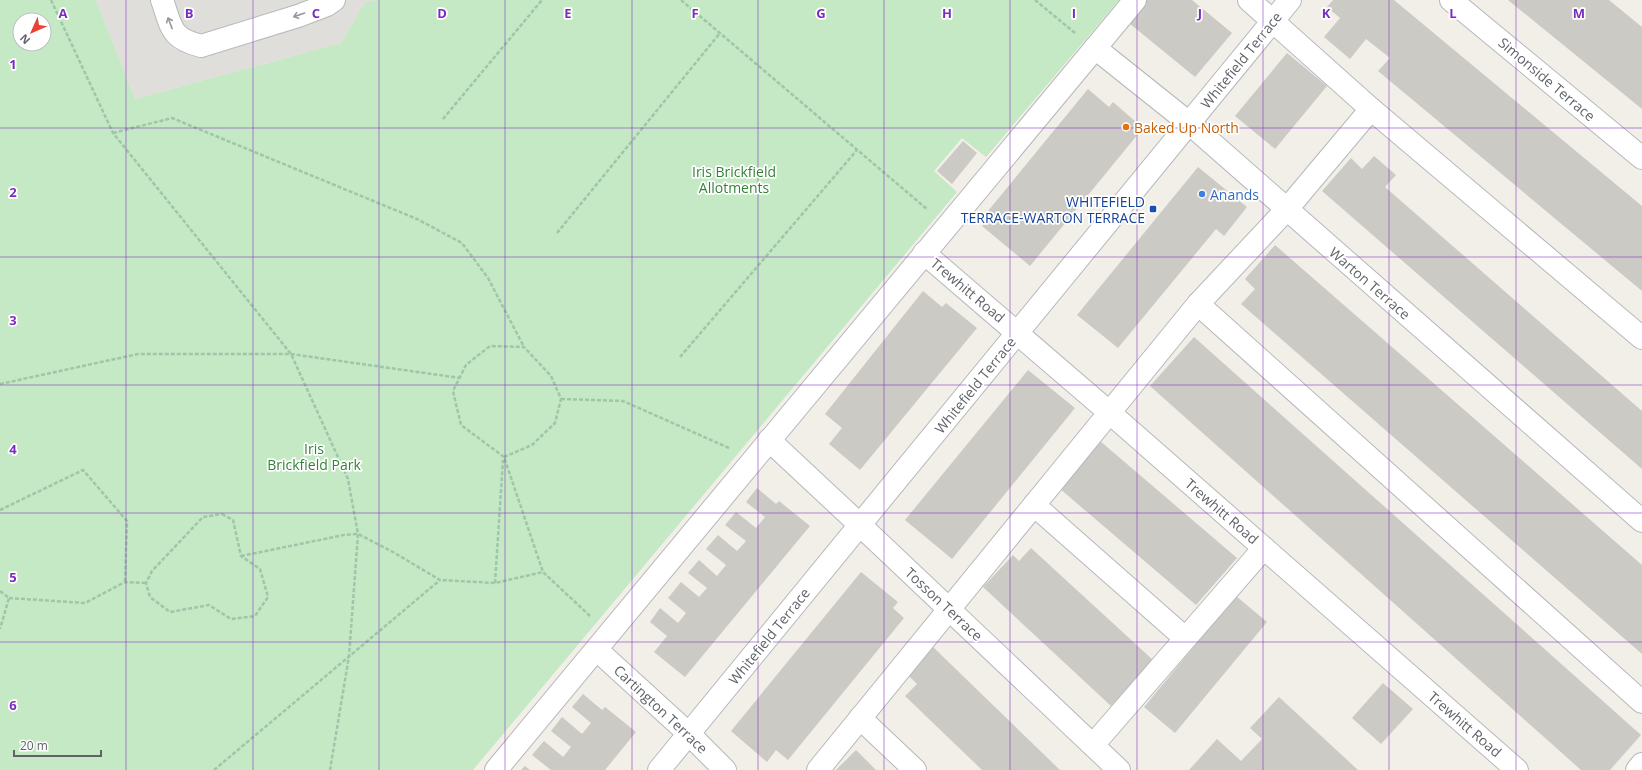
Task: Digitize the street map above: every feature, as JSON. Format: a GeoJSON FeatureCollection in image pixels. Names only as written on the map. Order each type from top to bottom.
{"type":"FeatureCollection","features":[{"type":"Feature","properties":{"kind":"street"},"geometry":{"type":"LineString","coordinates":[[162,0],[175,35],[189,43],[201,46],[298,16],[327,5],[334,0]]}},
{"type":"Feature","properties":{"kind":"street"},"geometry":{"type":"LineString","coordinates":[[496,770],[1135,0]]}},
{"type":"Feature","properties":{"kind":"street"},"geometry":{"type":"LineString","coordinates":[[1249,0],[1371,109],[1642,338]]}},
{"type":"Feature","properties":{"kind":"street","name":"Whitefield Terrace"},"geometry":{"type":"LineString","coordinates":[[659,770],[1290,0]]}},
{"type":"Feature","properties":{"kind":"street","name":"Simonside Terrace"},"geometry":{"type":"LineString","coordinates":[[1451,0],[1642,158]]}},
{"type":"Feature","properties":{"kind":"street","name":"Warton Terrace"},"geometry":{"type":"LineString","coordinates":[[1095,48],[1189,123],[1642,522]]}},
{"type":"Feature","properties":{"kind":"street"},"geometry":{"type":"LineString","coordinates":[[818,770],[1198,304],[1287,209],[1371,109]]}},
{"type":"Feature","properties":{"kind":"street","name":"Trewhitt Road"},"geometry":{"type":"LineString","coordinates":[[924,253],[1110,413],[1517,770]]}},
{"type":"Feature","properties":{"kind":"street"},"geometry":{"type":"LineString","coordinates":[[1198,304],[1642,702]]}},
{"type":"Feature","properties":{"kind":"street","name":"Tosson Terrace"},"geometry":{"type":"LineString","coordinates":[[769,440],[860,524],[1119,770]]}},
{"type":"Feature","properties":{"kind":"street"},"geometry":{"type":"LineString","coordinates":[[1034,505],[1185,638]]}},
{"type":"Feature","properties":{"kind":"street"},"geometry":{"type":"LineString","coordinates":[[1093,745],[1264,548]]}},
{"type":"Feature","properties":{"kind":"street","name":"Cartington Terrace"},"geometry":{"type":"LineString","coordinates":[[597,650],[689,734],[725,770]]}},
{"type":"Feature","properties":{"kind":"street"},"geometry":{"type":"LineString","coordinates":[[860,718],[915,770]]}},
{"type":"Feature","properties":{"kind":"street"},"geometry":{"type":"LineString","coordinates":[[1637,770],[1642,764]]}},
{"type":"Feature","properties":{"kind":"path"},"geometry":{"type":"LineString","coordinates":[[51,0],[113,133],[291,354],[348,478],[358,534],[349,656],[330,770]]}},
{"type":"Feature","properties":{"kind":"path"},"geometry":{"type":"LineString","coordinates":[[443,119],[542,0]]}},
{"type":"Feature","properties":{"kind":"path"},"geometry":{"type":"LineString","coordinates":[[681,0],[947,226]]}},
{"type":"Feature","properties":{"kind":"path"},"geometry":{"type":"LineString","coordinates":[[1035,0],[1095,48]]}},
{"type":"Feature","properties":{"kind":"path"},"geometry":{"type":"LineString","coordinates":[[557,232],[720,33]]}},
{"type":"Feature","properties":{"kind":"path"},"geometry":{"type":"LineString","coordinates":[[113,133],[172,118],[417,219],[462,244],[488,278],[524,347],[551,376],[561,399],[555,422],[532,445],[504,457]]}},
{"type":"Feature","properties":{"kind":"path"},"geometry":{"type":"LineString","coordinates":[[680,357],[857,150]]}},
{"type":"Feature","properties":{"kind":"path"},"geometry":{"type":"LineString","coordinates":[[524,347],[490,346],[466,365],[453,391],[461,425],[504,457],[543,572],[604,630],[597,650]]}},
{"type":"Feature","properties":{"kind":"path"},"geometry":{"type":"LineString","coordinates":[[0,384],[138,354],[291,354],[460,378]]}},
{"type":"Feature","properties":{"kind":"path"},"geometry":{"type":"LineString","coordinates":[[561,399],[623,401],[753,459]]}},
{"type":"Feature","properties":{"kind":"path"},"geometry":{"type":"LineString","coordinates":[[495,583],[504,457]]}},
{"type":"Feature","properties":{"kind":"path"},"geometry":{"type":"LineString","coordinates":[[0,510],[84,470],[127,521],[124,582]]}},
{"type":"Feature","properties":{"kind":"path"},"geometry":{"type":"LineString","coordinates":[[222,514],[233,520],[241,556],[260,569],[268,597],[255,616],[231,619],[209,605],[170,612],[150,597],[146,583],[152,571],[203,517],[222,514]]}},
{"type":"Feature","properties":{"kind":"path"},"geometry":{"type":"LineString","coordinates":[[241,556],[358,534],[393,552],[440,580],[495,583],[543,572]]}},
{"type":"Feature","properties":{"kind":"path"},"geometry":{"type":"LineString","coordinates":[[214,770],[440,580]]}},
{"type":"Feature","properties":{"kind":"path"},"geometry":{"type":"LineString","coordinates":[[0,591],[9,598],[85,603],[124,582],[146,583]]}},
{"type":"Feature","properties":{"kind":"path"},"geometry":{"type":"LineString","coordinates":[[0,629],[9,598]]}},
{"type":"Feature","properties":{"kind":"shaded area"},"geometry":{"type":"Polygon","coordinates":[[[96,0],[377,0],[365,2],[341,43],[135,99],[96,0]]]}},
{"type":"Feature","properties":{"kind":"green space","name":"Iris Brickfield Park"},"geometry":{"type":"Polygon","coordinates":[[[0,0],[96,0],[135,99],[341,43],[365,2],[377,0],[1119,0],[986,157],[962,138],[934,171],[957,192],[473,770],[0,770],[0,0]]]}},
{"type":"Feature","properties":{"kind":"building"},"geometry":{"type":"Polygon","coordinates":[[[1147,0],[1192,0],[1232,33],[1195,77],[1129,23],[1147,0]]]}},
{"type":"Feature","properties":{"kind":"building"},"geometry":{"type":"Polygon","coordinates":[[[1333,0],[1394,0],[1642,206],[1642,291],[1378,71],[1390,58],[1366,39],[1350,59],[1324,37],[1340,18],[1327,7],[1333,0]]]}},
{"type":"Feature","properties":{"kind":"building"},"geometry":{"type":"Polygon","coordinates":[[[1508,0],[1609,0],[1642,27],[1642,109],[1508,0]]]}},
{"type":"Feature","properties":{"kind":"building"},"geometry":{"type":"Polygon","coordinates":[[[1287,53],[1327,86],[1275,149],[1235,116],[1287,53]]]}},
{"type":"Feature","properties":{"kind":"building"},"geometry":{"type":"Polygon","coordinates":[[[1088,89],[1109,107],[1113,102],[1143,128],[1030,266],[982,226],[992,214],[988,211],[1088,89]]]}},
{"type":"Feature","properties":{"kind":"building"},"geometry":{"type":"Polygon","coordinates":[[[963,141],[977,153],[952,184],[937,171],[963,141]]]}},
{"type":"Feature","properties":{"kind":"building"},"geometry":{"type":"Polygon","coordinates":[[[1374,156],[1396,175],[1385,187],[1642,411],[1642,469],[1322,191],[1351,158],[1362,169],[1374,156]]]}},
{"type":"Feature","properties":{"kind":"building"},"geometry":{"type":"Polygon","coordinates":[[[1198,167],[1247,207],[1224,236],[1216,229],[1118,348],[1077,315],[1198,167]]]}},
{"type":"Feature","properties":{"kind":"building"},"geometry":{"type":"Polygon","coordinates":[[[1275,245],[1642,565],[1642,654],[1241,304],[1255,289],[1245,279],[1275,245]]]}},
{"type":"Feature","properties":{"kind":"building"},"geometry":{"type":"Polygon","coordinates":[[[923,291],[942,307],[946,303],[977,328],[860,470],[829,444],[842,428],[825,414],[923,291]]]}},
{"type":"Feature","properties":{"kind":"building"},"geometry":{"type":"Polygon","coordinates":[[[1194,337],[1641,735],[1610,770],[1581,770],[1150,386],[1194,337]]]}},
{"type":"Feature","properties":{"kind":"building"},"geometry":{"type":"Polygon","coordinates":[[[1028,370],[1075,408],[952,559],[905,520],[1028,370]]]}},
{"type":"Feature","properties":{"kind":"building"},"geometry":{"type":"Polygon","coordinates":[[[1100,441],[1237,558],[1196,605],[1059,488],[1100,441]]]}},
{"type":"Feature","properties":{"kind":"building"},"geometry":{"type":"Polygon","coordinates":[[[757,488],[776,504],[779,501],[810,526],[685,677],[654,652],[667,636],[650,622],[660,608],[678,623],[686,613],[668,598],[681,582],[699,597],[707,588],[688,573],[699,560],[717,576],[726,565],[706,549],[718,535],[737,551],[746,541],[725,525],[736,512],[756,528],[765,517],[746,502],[757,488]]]}},
{"type":"Feature","properties":{"kind":"building"},"geometry":{"type":"Polygon","coordinates":[[[1031,548],[1153,660],[1111,706],[983,587],[1013,555],[1019,561],[1031,548]]]}},
{"type":"Feature","properties":{"kind":"building"},"geometry":{"type":"Polygon","coordinates":[[[861,572],[898,602],[893,608],[904,618],[788,760],[776,750],[767,762],[731,731],[861,572]]]}},
{"type":"Feature","properties":{"kind":"building"},"geometry":{"type":"Polygon","coordinates":[[[1236,596],[1267,622],[1175,733],[1144,707],[1236,596]]]}},
{"type":"Feature","properties":{"kind":"building"},"geometry":{"type":"Polygon","coordinates":[[[932,646],[1060,770],[982,770],[905,696],[917,684],[906,673],[932,646]]]}},
{"type":"Feature","properties":{"kind":"building"},"geometry":{"type":"Polygon","coordinates":[[[1383,683],[1413,709],[1381,744],[1352,718],[1383,683]]]}},
{"type":"Feature","properties":{"kind":"building"},"geometry":{"type":"Polygon","coordinates":[[[583,694],[602,710],[605,707],[636,732],[605,770],[551,770],[532,755],[544,741],[563,757],[571,747],[551,731],[562,717],[582,734],[591,723],[572,707],[583,694]]]}},
{"type":"Feature","properties":{"kind":"building"},"geometry":{"type":"Polygon","coordinates":[[[1279,697],[1358,770],[1189,770],[1217,739],[1241,761],[1262,739],[1250,728],[1279,697]]]}},
{"type":"Feature","properties":{"kind":"building"},"geometry":{"type":"Polygon","coordinates":[[[856,750],[876,770],[836,770],[856,750]]]}},
{"type":"Feature","properties":{"kind":"building"},"geometry":{"type":"Polygon","coordinates":[[[525,766],[530,770],[521,770],[525,766]]]}},
{"type":"Feature","properties":{"kind":"place","name":"Baked Up North"},"geometry":{"type":"Point","coordinates":[1126,127]}},
{"type":"Feature","properties":{"kind":"place","name":"Anands"},"geometry":{"type":"Point","coordinates":[1202,194]}},
{"type":"Feature","properties":{"kind":"place","name":"WHITEFIELD TERRACE-WARTON TERRACE"},"geometry":{"type":"Point","coordinates":[1153,209]}},
{"type":"Feature","properties":{"kind":"park label","name":"Iris Brickfield Allotments"},"geometry":{"type":"Point","coordinates":[734,180]}}]}
